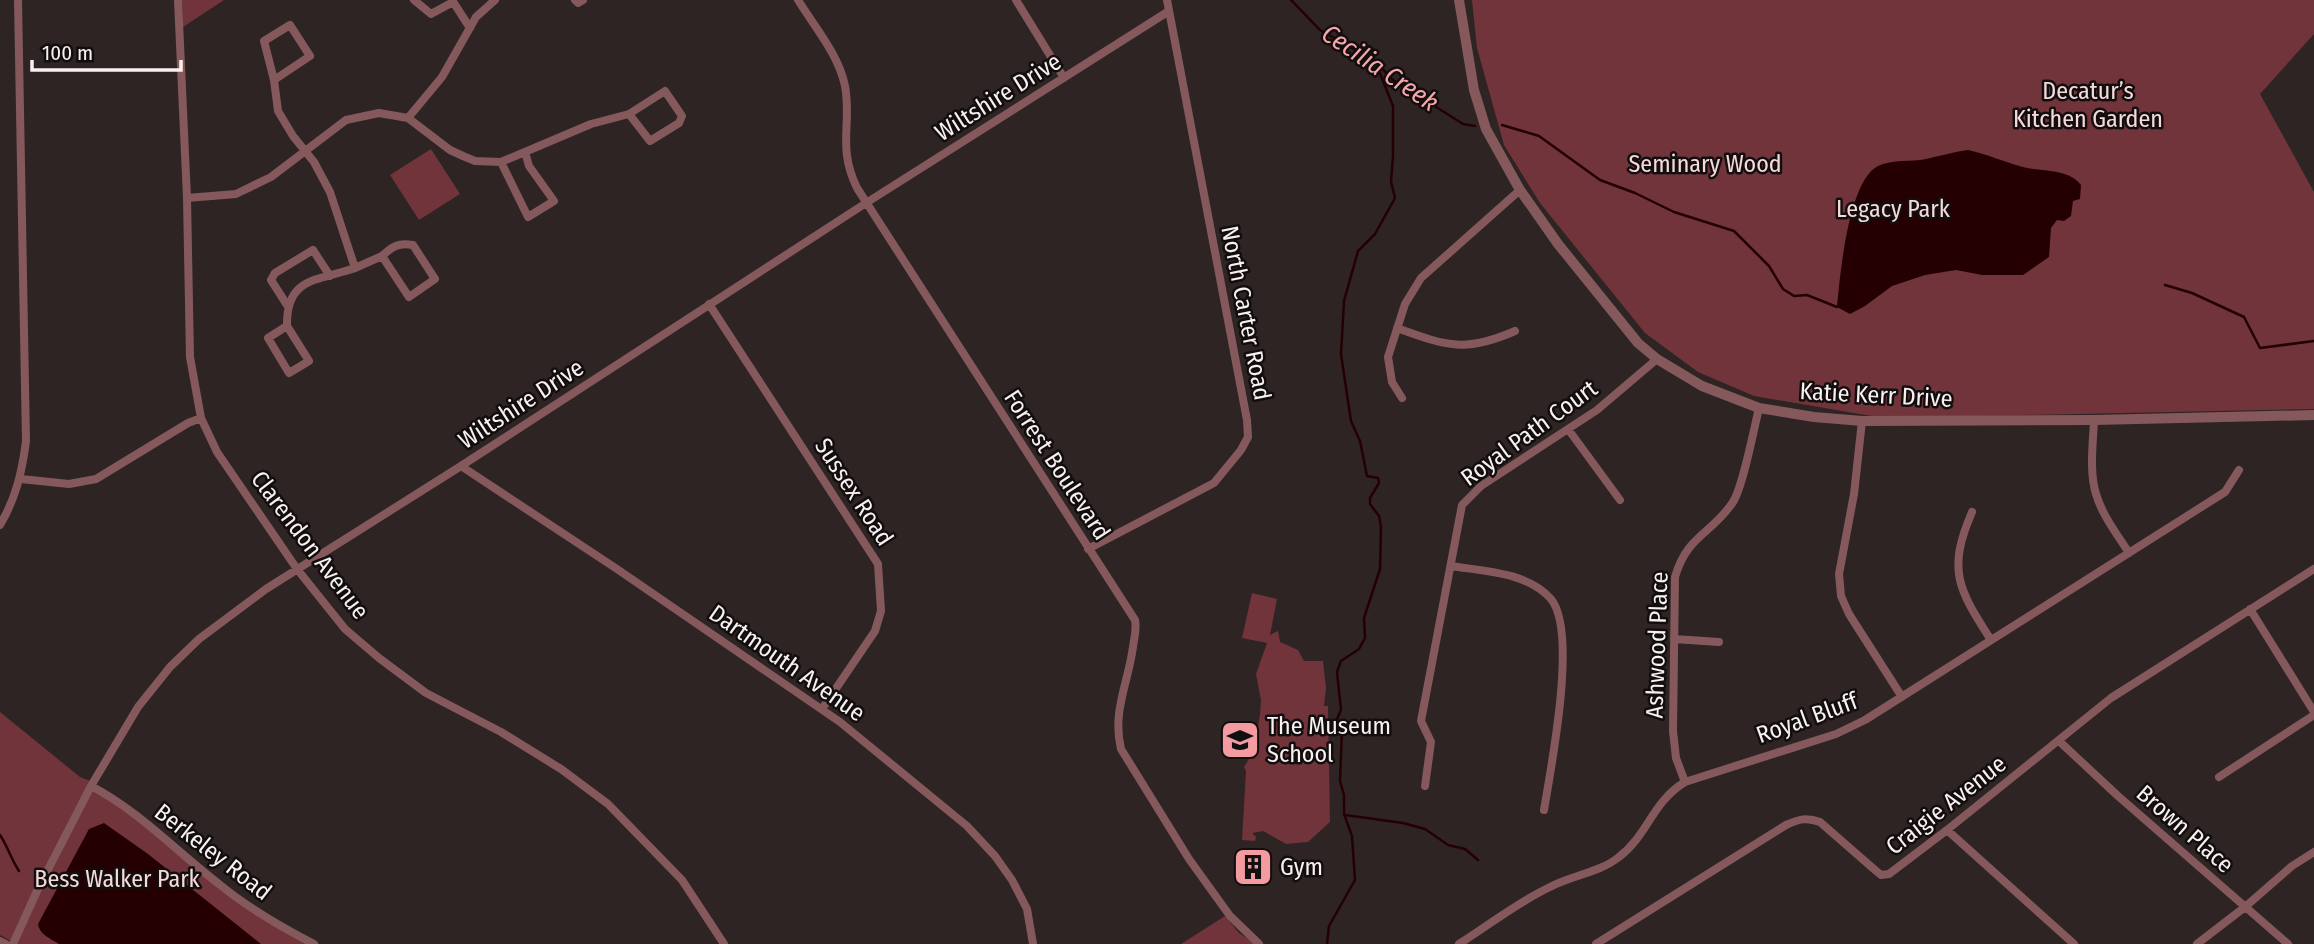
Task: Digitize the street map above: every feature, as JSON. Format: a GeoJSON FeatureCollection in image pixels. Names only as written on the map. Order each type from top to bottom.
{"type":"FeatureCollection","features":[{"type":"Feature","properties":{"kind":"street"},"geometry":{"type":"LineString","coordinates":[[0,525],[11,507],[21,479],[26,427],[18,0]]}},
{"type":"Feature","properties":{"kind":"street","name":"Clarendon Avenue"},"geometry":{"type":"LineString","coordinates":[[178,0],[187,198],[190,357],[201,418],[217,452],[297,569],[345,629],[426,692],[501,732],[561,769],[608,804],[682,880],[724,944]]}},
{"type":"Feature","properties":{"kind":"street"},"geometry":{"type":"LineString","coordinates":[[414,0],[431,14],[452,1],[470,28]]}},
{"type":"Feature","properties":{"kind":"street"},"geometry":{"type":"LineString","coordinates":[[408,118],[442,77],[476,17],[495,0]]}},
{"type":"Feature","properties":{"kind":"street"},"geometry":{"type":"LineString","coordinates":[[575,0],[578,3],[583,0]]}},
{"type":"Feature","properties":{"kind":"street","name":"Forrest Boulevard"},"geometry":{"type":"LineString","coordinates":[[798,0],[839,66],[847,99],[846,158],[866,203],[1136,624],[1132,657],[1118,713],[1116,730],[1121,749],[1144,790],[1197,871],[1240,928],[1259,944]]}},
{"type":"Feature","properties":{"kind":"street"},"geometry":{"type":"LineString","coordinates":[[1016,0],[1064,78]]}},
{"type":"Feature","properties":{"kind":"street","name":"North Carter Road"},"geometry":{"type":"LineString","coordinates":[[1088,549],[1214,483],[1248,437],[1247,420],[1167,0]]}},
{"type":"Feature","properties":{"kind":"street","name":"Katie Kerr Drive"},"geometry":{"type":"LineString","coordinates":[[1459,0],[1474,90],[1486,129],[1520,190],[1582,274],[1638,342],[1657,359],[1702,386],[1759,408],[1862,421],[2314,415]]}},
{"type":"Feature","properties":{"kind":"street","name":"Wiltshire Drive"},"geometry":{"type":"LineString","coordinates":[[13,944],[91,786],[138,707],[170,667],[199,639],[266,589],[866,203],[1169,12]]}},
{"type":"Feature","properties":{"kind":"street"},"geometry":{"type":"LineString","coordinates":[[274,80],[310,56],[290,25],[264,41],[274,80],[278,111],[314,162],[330,192],[355,268]]}},
{"type":"Feature","properties":{"kind":"street"},"geometry":{"type":"LineString","coordinates":[[187,198],[236,194],[271,177],[303,150],[346,120],[379,113],[408,118],[450,150],[475,161],[501,162],[591,124],[629,114],[665,91],[682,116],[679,124],[650,141],[629,114]]}},
{"type":"Feature","properties":{"kind":"street"},"geometry":{"type":"LineString","coordinates":[[501,162],[528,217],[554,201],[529,166],[525,152]]}},
{"type":"Feature","properties":{"kind":"street"},"geometry":{"type":"LineString","coordinates":[[1402,398],[1392,382],[1388,357],[1405,303],[1421,278],[1520,190]]}},
{"type":"Feature","properties":{"kind":"street"},"geometry":{"type":"LineString","coordinates":[[287,326],[268,338],[289,373],[310,361],[287,326],[287,305],[305,283],[355,268],[382,256],[394,245],[404,243],[412,245],[435,279],[409,297],[382,256]]}},
{"type":"Feature","properties":{"kind":"street"},"geometry":{"type":"LineString","coordinates":[[287,305],[271,280],[275,273],[313,250],[330,276]]}},
{"type":"Feature","properties":{"kind":"street","name":"Sussex Road"},"geometry":{"type":"LineString","coordinates":[[709,304],[878,564],[881,611],[876,631],[822,709]]}},
{"type":"Feature","properties":{"kind":"street"},"geometry":{"type":"LineString","coordinates":[[1397,328],[1438,343],[1463,347],[1490,342],[1515,331]]}},
{"type":"Feature","properties":{"kind":"street","name":"Royal Path Court"},"geometry":{"type":"LineString","coordinates":[[1424,786],[1432,742],[1421,721],[1462,505],[1481,486],[1597,410],[1657,359]]}},
{"type":"Feature","properties":{"kind":"street","name":"Ashwood Place"},"geometry":{"type":"LineString","coordinates":[[1685,782],[1676,758],[1673,731],[1675,577],[1689,546],[1723,515],[1736,498],[1759,408]]}},
{"type":"Feature","properties":{"kind":"street"},"geometry":{"type":"LineString","coordinates":[[21,479],[69,484],[96,479],[188,423],[201,418]]}},
{"type":"Feature","properties":{"kind":"street"},"geometry":{"type":"LineString","coordinates":[[2094,420],[2092,463],[2095,492],[2102,510],[2129,553]]}},
{"type":"Feature","properties":{"kind":"street"},"geometry":{"type":"LineString","coordinates":[[1862,421],[1854,494],[1839,574],[1841,596],[1849,614],[1902,697]]}},
{"type":"Feature","properties":{"kind":"street"},"geometry":{"type":"LineString","coordinates":[[1568,429],[1619,500]]}},
{"type":"Feature","properties":{"kind":"street","name":"Dartmouth Avenue"},"geometry":{"type":"LineString","coordinates":[[461,466],[822,709],[967,826],[996,856],[1027,909],[1033,944]]}},
{"type":"Feature","properties":{"kind":"street","name":"Royal Bluff"},"geometry":{"type":"LineString","coordinates":[[1459,944],[1550,886],[1618,858],[1636,841],[1660,803],[1672,790],[1685,782],[1836,734],[1865,720],[2225,492],[2239,470]]}},
{"type":"Feature","properties":{"kind":"street"},"geometry":{"type":"LineString","coordinates":[[1972,512],[1960,539],[1957,564],[1963,590],[1991,640]]}},
{"type":"Feature","properties":{"kind":"street"},"geometry":{"type":"LineString","coordinates":[[1451,566],[1528,582],[1550,598],[1559,615],[1561,711],[1544,810]]}},
{"type":"Feature","properties":{"kind":"street","name":"Craigie Avenue"},"geometry":{"type":"LineString","coordinates":[[1596,944],[1799,819],[1811,818],[1820,822],[1881,875],[1889,874],[2136,681],[2314,569]]}},
{"type":"Feature","properties":{"kind":"street"},"geometry":{"type":"LineString","coordinates":[[2219,777],[2314,713],[2250,609]]}},
{"type":"Feature","properties":{"kind":"street"},"geometry":{"type":"LineString","coordinates":[[1674,639],[1719,642]]}},
{"type":"Feature","properties":{"kind":"street","name":"Brown Place"},"geometry":{"type":"LineString","coordinates":[[2059,741],[2288,944]]}},
{"type":"Feature","properties":{"kind":"street","name":"Berkeley Road"},"geometry":{"type":"LineString","coordinates":[[91,786],[141,819],[241,901],[314,944]]}},
{"type":"Feature","properties":{"kind":"street"},"geometry":{"type":"LineString","coordinates":[[1947,830],[2074,944]]}},
{"type":"Feature","properties":{"kind":"street"},"geometry":{"type":"LineString","coordinates":[[2197,944],[2292,866],[2314,852]]}},
{"type":"Feature","properties":{"kind":"street"},"geometry":{"type":"LineString","coordinates":[[0,941],[6,944]]}},
{"type":"Feature","properties":{"kind":"green space"},"geometry":{"type":"Polygon","coordinates":[[[182,0],[224,0],[183,27],[182,0]]]}},
{"type":"Feature","properties":{"kind":"green space","name":"Seminary Wood"},"geometry":{"type":"Polygon","coordinates":[[[1472,0],[2314,0],[2314,34],[2260,94],[2314,192],[2314,409],[1883,418],[1754,396],[1698,372],[1645,333],[1540,203],[1504,145],[1477,48],[1472,0]]]}},
{"type":"Feature","properties":{"kind":"green space"},"geometry":{"type":"Polygon","coordinates":[[[431,149],[460,194],[419,220],[390,175],[431,149]]]}},
{"type":"Feature","properties":{"kind":"green space"},"geometry":{"type":"Polygon","coordinates":[[[1252,593],[1277,599],[1270,635],[1278,631],[1280,642],[1298,650],[1304,661],[1323,661],[1326,688],[1324,706],[1328,706],[1330,822],[1308,842],[1286,844],[1263,831],[1252,833],[1256,837],[1255,841],[1242,840],[1246,771],[1244,767],[1253,752],[1260,715],[1261,700],[1256,674],[1267,643],[1242,638],[1252,593]]]}},
{"type":"Feature","properties":{"kind":"green space","name":"Bess Walker Park"},"geometry":{"type":"Polygon","coordinates":[[[0,712],[80,777],[93,782],[243,903],[319,944],[16,944],[0,935],[0,712]]]}},
{"type":"Feature","properties":{"kind":"green space"},"geometry":{"type":"Polygon","coordinates":[[[1225,916],[1239,933],[1256,944],[1181,944],[1225,916]]]}},
{"type":"Feature","properties":{"kind":"shaded area"},"geometry":{"type":"Polygon","coordinates":[[[1968,150],[2023,167],[2062,173],[2081,185],[2080,199],[2073,201],[2071,216],[2064,221],[2057,220],[2051,228],[2049,257],[2023,275],[1982,275],[1956,270],[1925,275],[1892,286],[1850,314],[1837,307],[1847,230],[1859,190],[1868,175],[1884,164],[1968,150]]]}},
{"type":"Feature","properties":{"kind":"shaded area","name":"Bess Walker Park"},"geometry":{"type":"Polygon","coordinates":[[[104,823],[148,854],[261,944],[59,944],[46,936],[38,924],[89,829],[104,823]]]}},
{"type":"Feature","properties":{"kind":"waterway","name":"Cecilia Creek"},"geometry":{"type":"LineString","coordinates":[[1291,0],[1320,30],[1375,61],[1394,81],[1425,96],[1433,105],[1463,124],[1475,126]]}},
{"type":"Feature","properties":{"kind":"waterway"},"geometry":{"type":"LineString","coordinates":[[1327,944],[1329,926],[1355,880],[1352,836],[1344,814],[1344,795],[1340,781],[1342,729],[1337,719],[1341,710],[1337,672],[1341,661],[1359,649],[1365,638],[1364,618],[1380,569],[1381,527],[1379,516],[1370,504],[1370,498],[1379,483],[1378,478],[1367,476],[1360,441],[1351,421],[1341,354],[1344,301],[1358,251],[1375,234],[1395,198],[1391,182],[1393,106],[1375,61]]}},
{"type":"Feature","properties":{"kind":"waterway","name":"Cecilia Creek"},"geometry":{"type":"LineString","coordinates":[[1502,125],[1539,136],[1600,180],[1674,212],[1734,231],[1769,266],[1783,289],[1794,296],[1807,295],[1837,307]]}},
{"type":"Feature","properties":{"kind":"waterway"},"geometry":{"type":"LineString","coordinates":[[2165,285],[2192,293],[2244,317],[2260,348],[2314,341]]}},
{"type":"Feature","properties":{"kind":"waterway"},"geometry":{"type":"LineString","coordinates":[[1345,815],[1403,823],[1425,829],[1448,845],[1465,849],[1478,860]]}},
{"type":"Feature","properties":{"kind":"waterway"},"geometry":{"type":"LineString","coordinates":[[0,835],[19,871]]}},
{"type":"Feature","properties":{"kind":"place","name":"The Museum School"},"geometry":{"type":"Point","coordinates":[1240,740]}},
{"type":"Feature","properties":{"kind":"place","name":"Gym"},"geometry":{"type":"Point","coordinates":[1253,867]}},
{"type":"Feature","properties":{"kind":"park label","name":"Decatur’s Kitchen Garden"},"geometry":{"type":"Point","coordinates":[2088,105]}},
{"type":"Feature","properties":{"kind":"park label","name":"Legacy Park"},"geometry":{"type":"Point","coordinates":[1893,209]}}]}
